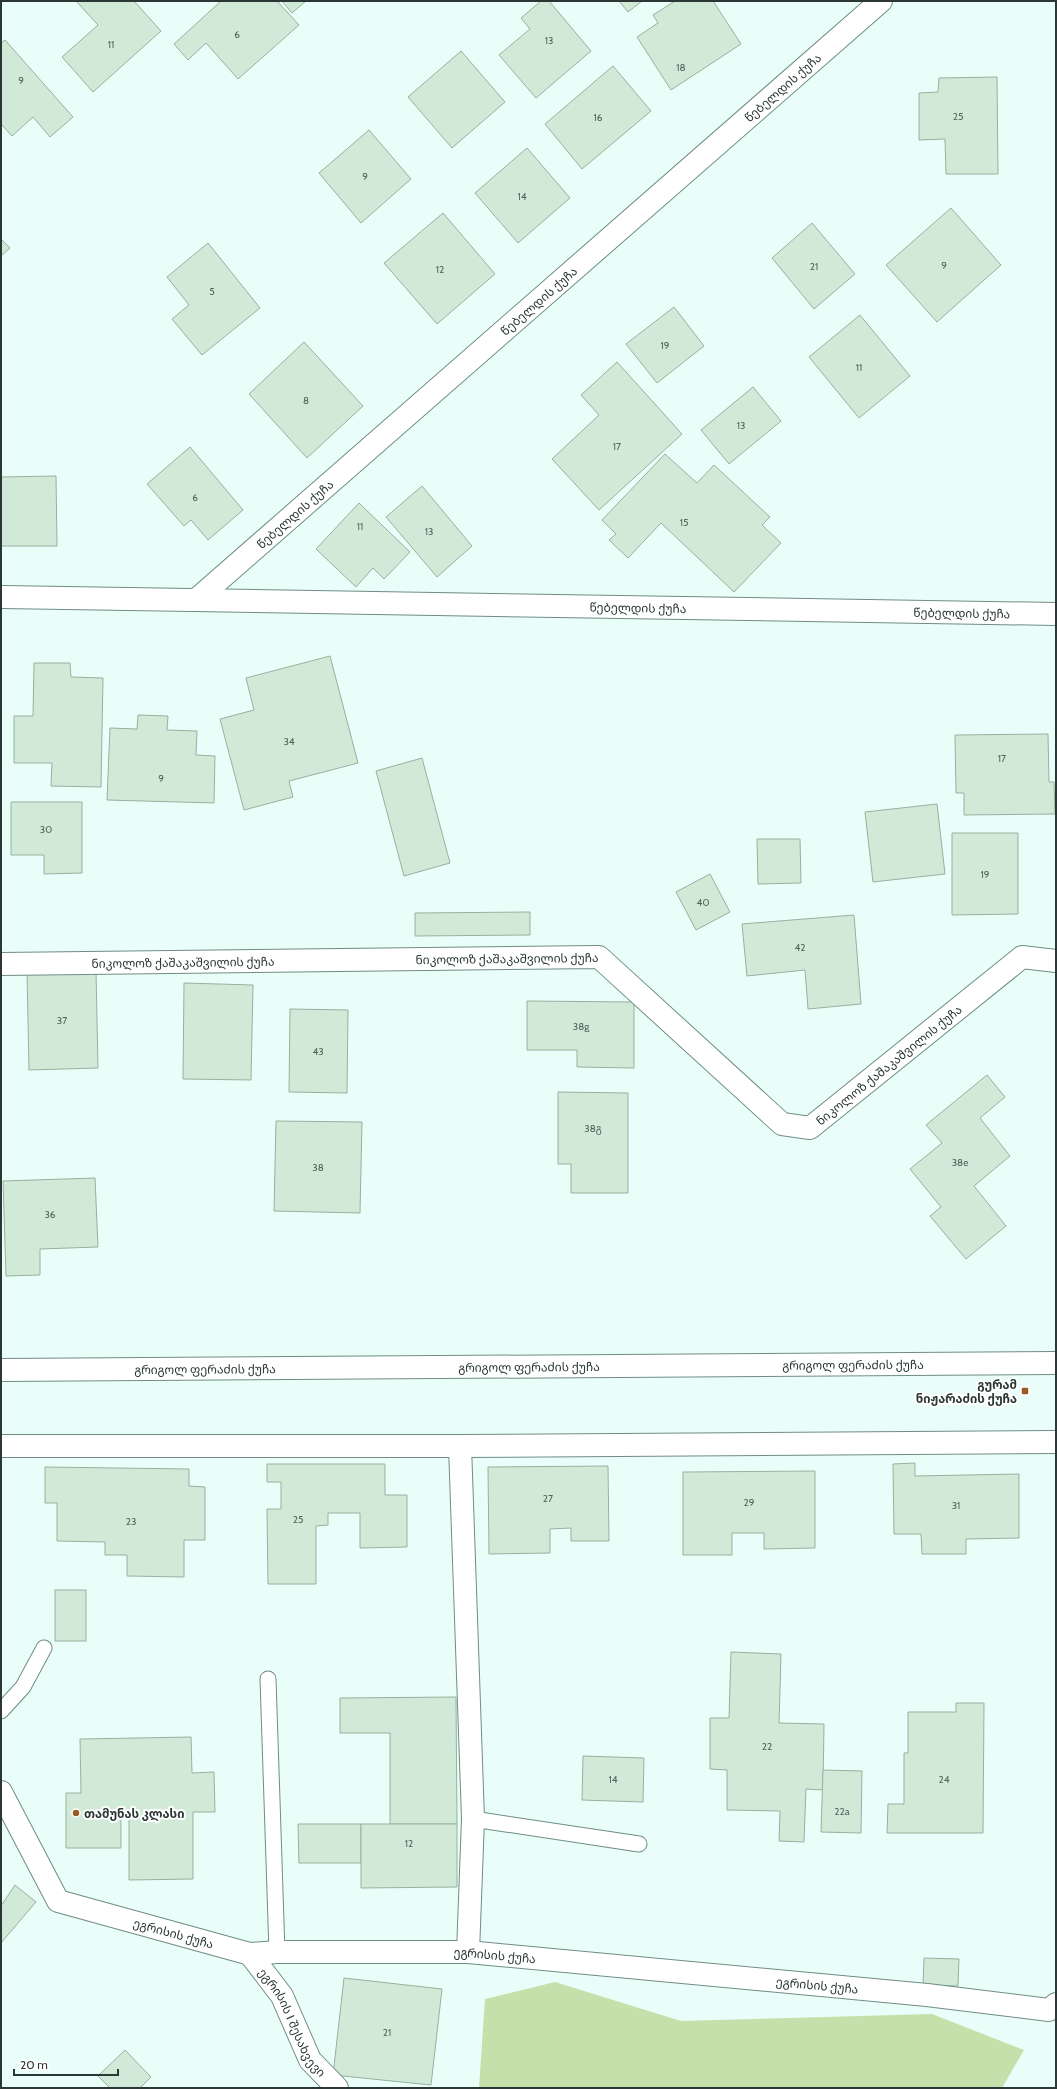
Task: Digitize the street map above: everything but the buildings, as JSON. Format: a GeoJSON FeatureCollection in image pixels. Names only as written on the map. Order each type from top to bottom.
{"type":"FeatureCollection","features":[{"type":"Feature","properties":{"kind":"street","name":"წებელდის ქუჩა"},"geometry":{"type":"LineString","coordinates":[[196,600],[881,1]]}},
{"type":"Feature","properties":{"kind":"street","name":"წებელდის ქუჩა"},"geometry":{"type":"LineString","coordinates":[[1,597],[1056,614]]}},
{"type":"Feature","properties":{"kind":"street","name":"ნიკოლოზ ქაშაკაშვილის ქუჩა"},"geometry":{"type":"LineString","coordinates":[[1,964],[599,957],[782,1124],[810,1128],[1022,956],[1056,961]]}},
{"type":"Feature","properties":{"kind":"street","name":"გრიგოლ ფერაძის ქუჩა"},"geometry":{"type":"LineString","coordinates":[[1,1370],[1056,1363]]}},
{"type":"Feature","properties":{"kind":"street"},"geometry":{"type":"LineString","coordinates":[[1,1446],[460,1446],[1056,1442]]}},
{"type":"Feature","properties":{"kind":"street"},"geometry":{"type":"LineString","coordinates":[[460,1446],[473,1819],[468,1952]]}},
{"type":"Feature","properties":{"kind":"street","name":"ეგრისის ქუჩა"},"geometry":{"type":"LineString","coordinates":[[1,1792],[58,1901],[250,1954],[277,1952],[468,1952],[919,1994],[1049,2010],[1056,2004]]}},
{"type":"Feature","properties":{"kind":"street","name":"ეგრისის I შესახვევი"},"geometry":{"type":"LineString","coordinates":[[250,1954],[282,1996],[310,2060],[337,2088]]}},
{"type":"Feature","properties":{"kind":"lane"},"geometry":{"type":"LineString","coordinates":[[1,1711],[23,1687],[44,1648]]}},
{"type":"Feature","properties":{"kind":"lane"},"geometry":{"type":"LineString","coordinates":[[268,1679],[277,1952]]}},
{"type":"Feature","properties":{"kind":"lane"},"geometry":{"type":"LineString","coordinates":[[473,1819],[639,1844]]}},
{"type":"Feature","properties":{"kind":"green space"},"geometry":{"type":"Polygon","coordinates":[[[555,1982],[681,2021],[932,2014],[1024,2050],[1002,2088],[479,2088],[485,1999],[555,1982]]]}},
{"type":"Feature","properties":{"kind":"place","name":"გურამ ნიჟარაძის ქუჩა"},"geometry":{"type":"Point","coordinates":[1025,1391]}},
{"type":"Feature","properties":{"kind":"place","name":"თამუნას კლასი"},"geometry":{"type":"Point","coordinates":[76,1813]}}]}
